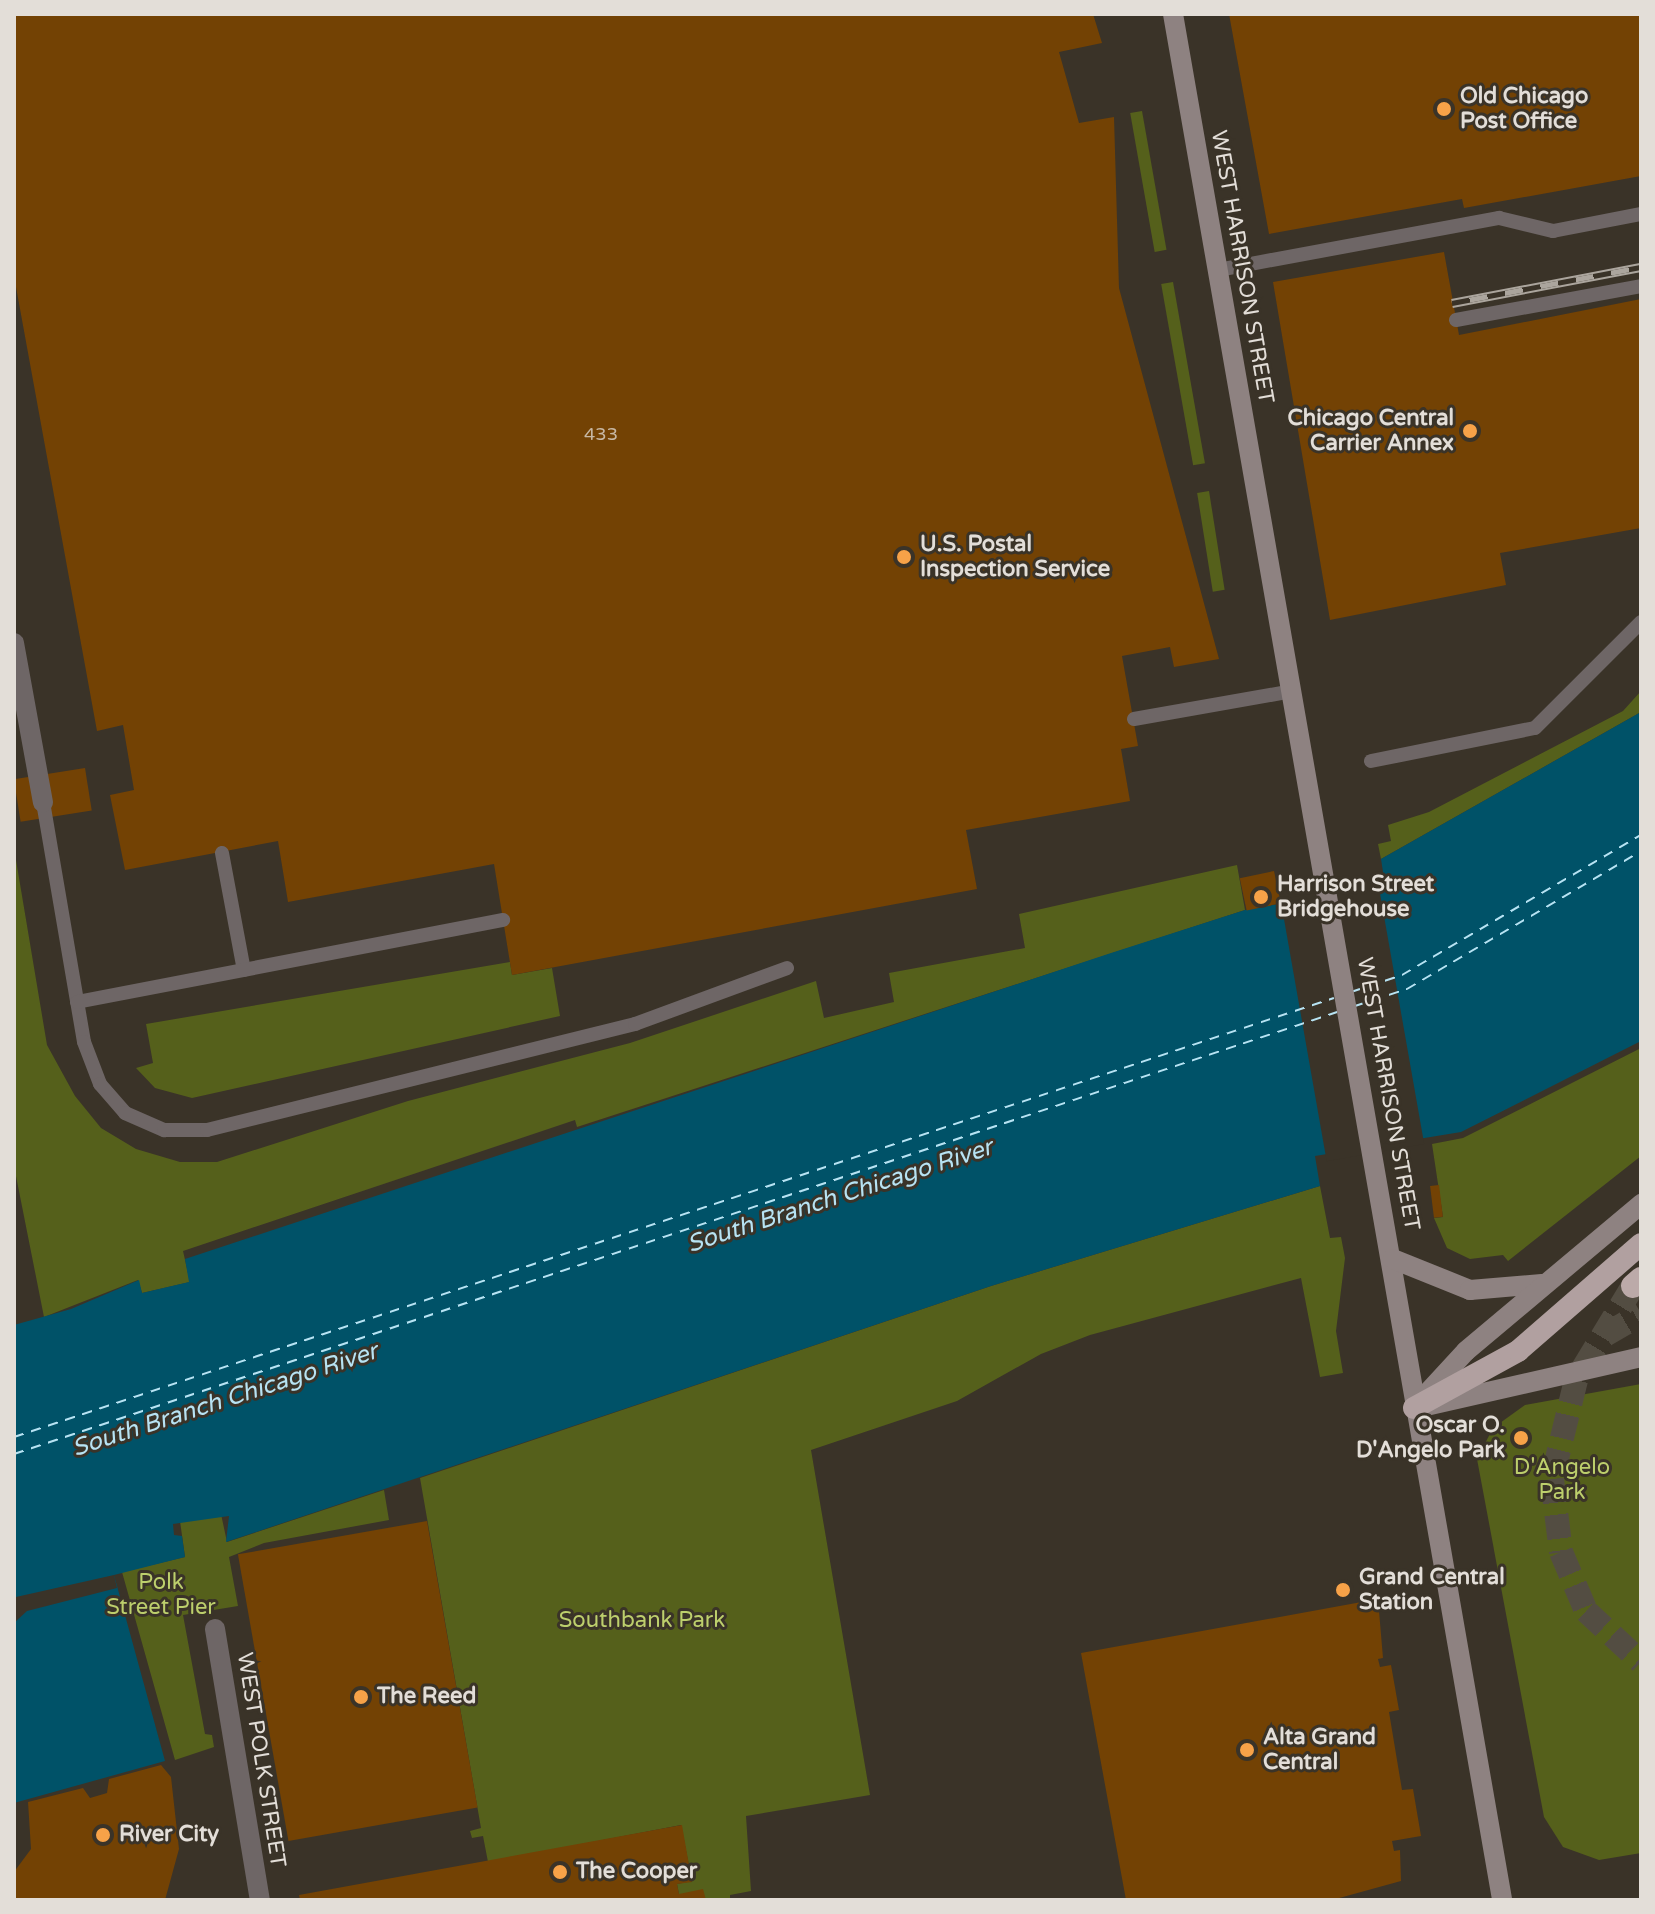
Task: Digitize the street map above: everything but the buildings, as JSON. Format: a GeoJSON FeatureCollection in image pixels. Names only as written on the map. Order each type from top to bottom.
{"type":"FeatureCollection","features":[{"type":"Feature","properties":{"kind":"highway"},"geometry":{"type":"LineString","coordinates":[[1414,1408],[1518,1351],[1641,1244]]}},
{"type":"Feature","properties":{"kind":"main road","name":"WEST HARRISON STREET"},"geometry":{"type":"LineString","coordinates":[[1173,14],[1327,880],[1393,1259],[1414,1408],[1502,1900]]}},
{"type":"Feature","properties":{"kind":"main road"},"geometry":{"type":"LineString","coordinates":[[1414,1408],[1466,1351],[1542,1284],[1641,1204]]}},
{"type":"Feature","properties":{"kind":"main road"},"geometry":{"type":"LineString","coordinates":[[1393,1259],[1470,1290],[1542,1284]]}},
{"type":"Feature","properties":{"kind":"main road"},"geometry":{"type":"LineString","coordinates":[[1414,1408],[1641,1357]]}},
{"type":"Feature","properties":{"kind":"street"},"geometry":{"type":"LineString","coordinates":[[14,643],[43,802]]}},
{"type":"Feature","properties":{"kind":"street","name":"WEST POLK STREET"},"geometry":{"type":"LineString","coordinates":[[215,1629],[260,1900]]}},
{"type":"Feature","properties":{"kind":"lane"},"geometry":{"type":"LineString","coordinates":[[1218,270],[1499,218],[1553,231],[1641,214]]}},
{"type":"Feature","properties":{"kind":"lane"},"geometry":{"type":"LineString","coordinates":[[1456,320],[1641,286]]}},
{"type":"Feature","properties":{"kind":"lane"},"geometry":{"type":"LineString","coordinates":[[1371,761],[1535,728],[1641,622]]}},
{"type":"Feature","properties":{"kind":"lane"},"geometry":{"type":"LineString","coordinates":[[1134,719],[1292,691]]}},
{"type":"Feature","properties":{"kind":"lane"},"geometry":{"type":"LineString","coordinates":[[43,802],[84,1042],[100,1084],[125,1113],[164,1130],[207,1130],[635,1024],[787,968]]}},
{"type":"Feature","properties":{"kind":"lane"},"geometry":{"type":"LineString","coordinates":[[222,853],[244,970]]}},
{"type":"Feature","properties":{"kind":"lane"},"geometry":{"type":"LineString","coordinates":[[77,1002],[503,920]]}},
{"type":"Feature","properties":{"kind":"green space"},"geometry":{"type":"Polygon","coordinates":[[[1142,111],[1166,250],[1155,252],[1130,113],[1142,111]]]}},
{"type":"Feature","properties":{"kind":"green space"},"geometry":{"type":"Polygon","coordinates":[[[1173,282],[1205,463],[1193,465],[1161,284],[1173,282]]]}},
{"type":"Feature","properties":{"kind":"green space"},"geometry":{"type":"Polygon","coordinates":[[[1209,491],[1225,590],[1213,592],[1197,493],[1209,491]]]}},
{"type":"Feature","properties":{"kind":"green space"},"geometry":{"type":"Polygon","coordinates":[[[1641,691],[1641,712],[1381,859],[1378,844],[1391,841],[1388,825],[1429,812],[1623,711],[1641,691]]]}},
{"type":"Feature","properties":{"kind":"green space"},"geometry":{"type":"Polygon","coordinates":[[[14,848],[47,1045],[75,1096],[101,1128],[136,1149],[180,1162],[217,1162],[408,1101],[630,1043],[816,981],[824,1018],[894,1002],[889,973],[1025,948],[1019,914],[1237,865],[1245,910],[577,1127],[575,1120],[183,1251],[190,1282],[142,1293],[138,1280],[44,1317],[14,1166],[14,848]]]}},
{"type":"Feature","properties":{"kind":"green space"},"geometry":{"type":"Polygon","coordinates":[[[510,962],[512,975],[552,968],[560,1016],[192,1098],[155,1088],[136,1068],[153,1063],[146,1024],[510,962]]]}},
{"type":"Feature","properties":{"kind":"green space"},"geometry":{"type":"Polygon","coordinates":[[[1641,1048],[1641,1156],[1508,1261],[1503,1255],[1470,1259],[1447,1248],[1434,1218],[1443,1217],[1432,1144],[1463,1138],[1641,1048]]]}},
{"type":"Feature","properties":{"kind":"green space","name":"Southbank Park"},"geometry":{"type":"Polygon","coordinates":[[[1320,1186],[1330,1238],[1341,1237],[1345,1258],[1336,1331],[1343,1373],[1320,1377],[1301,1278],[1090,1335],[1041,1354],[957,1401],[811,1450],[870,1795],[746,1816],[751,1891],[730,1895],[730,1900],[680,1900],[677,1884],[692,1881],[681,1825],[488,1862],[483,1836],[472,1838],[470,1831],[481,1828],[420,1478],[991,1286],[1320,1186]]]}},
{"type":"Feature","properties":{"kind":"green space","name":"D'Angelo Park"},"geometry":{"type":"Polygon","coordinates":[[[1641,1384],[1641,1853],[1599,1860],[1563,1847],[1544,1817],[1477,1459],[1493,1428],[1525,1405],[1641,1384]]]}},
{"type":"Feature","properties":{"kind":"green space","name":"Polk Street Pier"},"geometry":{"type":"Polygon","coordinates":[[[384,1490],[389,1520],[264,1543],[229,1557],[238,1606],[183,1615],[205,1734],[212,1735],[214,1747],[175,1760],[122,1572],[185,1557],[180,1521],[221,1514],[227,1542],[384,1490]]]}},
{"type":"Feature","properties":{"kind":"water","name":"South Branch Chicago River"},"geometry":{"type":"Polygon","coordinates":[[[1641,712],[1641,1041],[1461,1132],[1315,1156],[1320,1186],[991,1286],[226,1542],[229,1516],[173,1524],[174,1535],[182,1536],[185,1557],[114,1575],[165,1761],[14,1803],[14,1325],[71,1309],[139,1280],[142,1293],[189,1282],[185,1259],[1111,953],[1245,910],[1385,885],[1381,859],[1641,712]]]}},
{"type":"Feature","properties":{"kind":"pier"},"geometry":{"type":"Polygon","coordinates":[[[1378,882],[1424,1144],[1327,1161],[1281,899],[1378,882]]]}},
{"type":"Feature","properties":{"kind":"pier"},"geometry":{"type":"Polygon","coordinates":[[[114,1575],[117,1588],[27,1611],[14,1623],[16,1597],[114,1575]]]}},
{"type":"Feature","properties":{"kind":"ferry route"},"geometry":{"type":"LineString","coordinates":[[1351,992],[1402,975],[1641,835]]}},
{"type":"Feature","properties":{"kind":"ferry route"},"geometry":{"type":"LineString","coordinates":[[1355,1006],[1407,989],[1641,851]]}},
{"type":"Feature","properties":{"kind":"ferry route"},"geometry":{"type":"LineString","coordinates":[[14,1437],[1334,998]]}},
{"type":"Feature","properties":{"kind":"ferry route"},"geometry":{"type":"LineString","coordinates":[[14,1454],[1337,1012]]}},
{"type":"Feature","properties":{"kind":"tunnel"},"geometry":{"type":"LineString","coordinates":[[1633,1286],[1576,1380],[1552,1479],[1561,1552],[1586,1611],[1641,1662]]}},
{"type":"Feature","properties":{"kind":"tunnel"},"geometry":{"type":"LineString","coordinates":[[1605,1335],[1641,1314]]}},
{"type":"Feature","properties":{"kind":"railway"},"geometry":{"type":"LineString","coordinates":[[1452,303],[1641,267]]}},
{"type":"Feature","properties":{"kind":"place","name":"Old Chicago Post Office"},"geometry":{"type":"Point","coordinates":[1444,109]}},
{"type":"Feature","properties":{"kind":"place","name":"Chicago Central Carrier Annex"},"geometry":{"type":"Point","coordinates":[1470,431]}},
{"type":"Feature","properties":{"kind":"place","name":"U.S. Postal Inspection Service"},"geometry":{"type":"Point","coordinates":[904,557]}},
{"type":"Feature","properties":{"kind":"place","name":"Harrison Street Bridgehouse"},"geometry":{"type":"Point","coordinates":[1261,897]}},
{"type":"Feature","properties":{"kind":"place","name":"Oscar O. D'Angelo Park"},"geometry":{"type":"Point","coordinates":[1521,1438]}},
{"type":"Feature","properties":{"kind":"place","name":"Grand Central Station"},"geometry":{"type":"Point","coordinates":[1343,1590]}},
{"type":"Feature","properties":{"kind":"place","name":"The Reed"},"geometry":{"type":"Point","coordinates":[361,1697]}},
{"type":"Feature","properties":{"kind":"place","name":"Alta Grand Central"},"geometry":{"type":"Point","coordinates":[1247,1750]}},
{"type":"Feature","properties":{"kind":"place","name":"River City"},"geometry":{"type":"Point","coordinates":[103,1835]}},
{"type":"Feature","properties":{"kind":"place","name":"The Cooper"},"geometry":{"type":"Point","coordinates":[560,1872]}}]}
